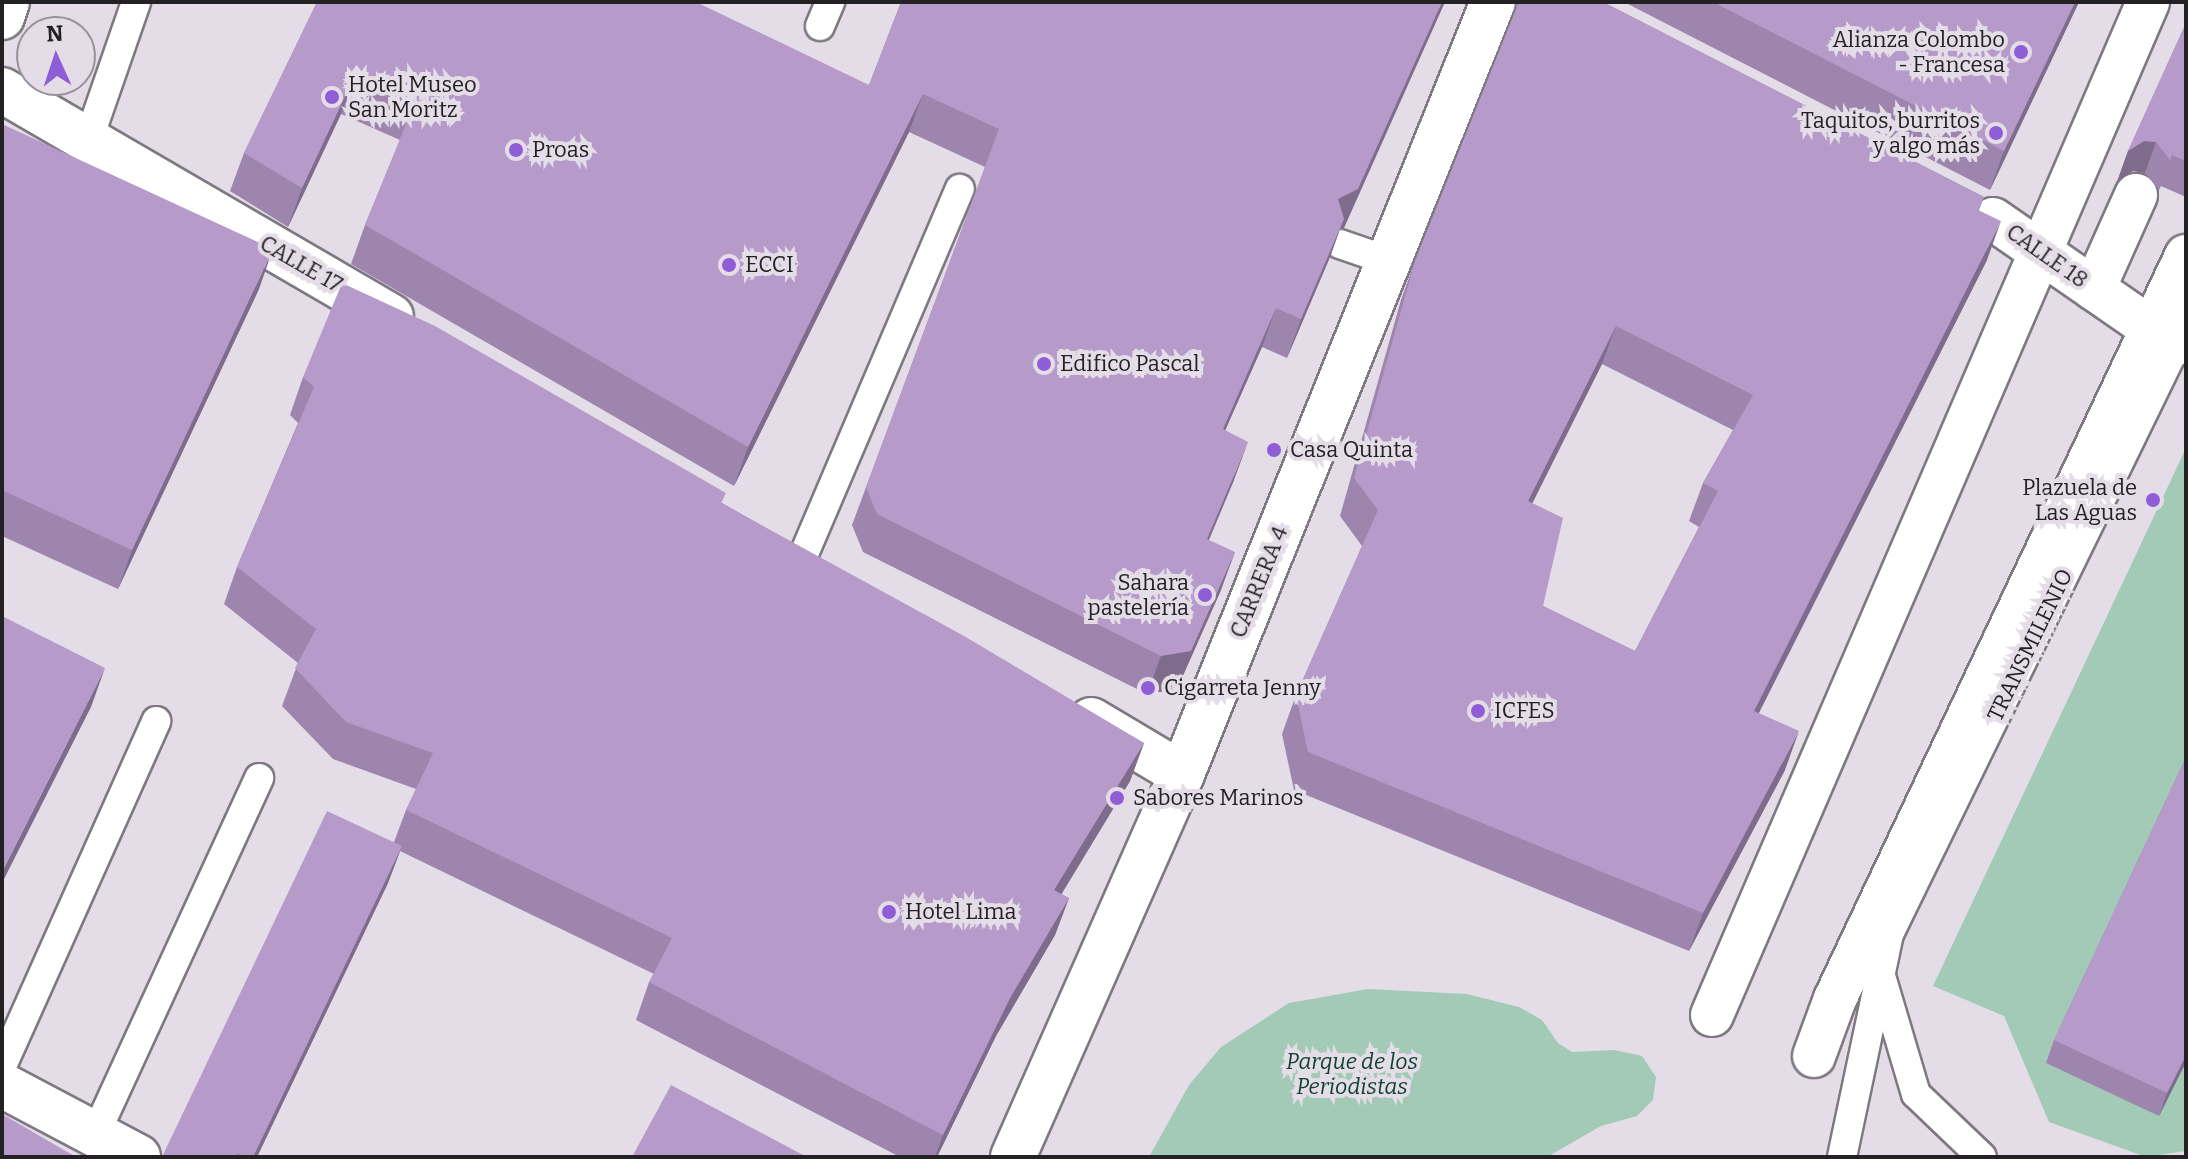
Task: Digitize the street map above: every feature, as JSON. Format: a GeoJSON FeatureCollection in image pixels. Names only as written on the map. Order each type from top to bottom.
{"type":"FeatureCollection","features":[{"type":"Feature","properties":{"kind":"street"},"geometry":{"type":"LineString","coordinates":[[2,17],[7,2]]}},
{"type":"Feature","properties":{"kind":"street","name":"CARRERA 4"},"geometry":{"type":"LineString","coordinates":[[1013,1157],[1182,774],[1493,2]]}},
{"type":"Feature","properties":{"kind":"street"},"geometry":{"type":"LineString","coordinates":[[1712,1015],[2148,2]]}},
{"type":"Feature","properties":{"kind":"street","name":"CALLE 17"},"geometry":{"type":"LineString","coordinates":[[2,90],[432,340]]}},
{"type":"Feature","properties":{"kind":"street"},"geometry":{"type":"LineString","coordinates":[[2094,289],[2136,195]]}},
{"type":"Feature","properties":{"kind":"street","name":"CALLE 18"},"geometry":{"type":"LineString","coordinates":[[1950,197],[1993,219],[2094,289],[2172,334]]}},
{"type":"Feature","properties":{"kind":"street"},"geometry":{"type":"LineString","coordinates":[[1814,1056],[1841,985],[2172,334],[2186,256]]}},
{"type":"Feature","properties":{"kind":"street"},"geometry":{"type":"LineString","coordinates":[[762,531],[844,578]]}},
{"type":"Feature","properties":{"kind":"street"},"geometry":{"type":"LineString","coordinates":[[1060,703],[1182,774]]}},
{"type":"Feature","properties":{"kind":"street"},"geometry":{"type":"LineString","coordinates":[[2,1085],[138,1157]]}},
{"type":"Feature","properties":{"kind":"lane"},"geometry":{"type":"LineString","coordinates":[[88,141],[136,2]]}},
{"type":"Feature","properties":{"kind":"lane"},"geometry":{"type":"LineString","coordinates":[[804,554],[960,189]]}},
{"type":"Feature","properties":{"kind":"lane"},"geometry":{"type":"LineString","coordinates":[[1340,244],[1389,261]]}},
{"type":"Feature","properties":{"kind":"lane","name":"TRANSMILENIO"},"geometry":{"type":"LineString","coordinates":[[1842,1157],[1879,967],[1889,934],[2172,334]]}},
{"type":"Feature","properties":{"kind":"lane"},"geometry":{"type":"LineString","coordinates":[[2,1066],[156,721]]}},
{"type":"Feature","properties":{"kind":"lane"},"geometry":{"type":"LineString","coordinates":[[95,1135],[259,778]]}},
{"type":"Feature","properties":{"kind":"lane"},"geometry":{"type":"LineString","coordinates":[[1879,967],[1916,1094],[1982,1157]]}},
{"type":"Feature","properties":{"kind":"green space"},"geometry":{"type":"Polygon","coordinates":[[[2186,448],[2186,1151],[2146,1157],[2049,1122],[2004,1016],[1933,986],[2186,448]]]}},
{"type":"Feature","properties":{"kind":"green space","name":"Parque de los Periodistas"},"geometry":{"type":"Polygon","coordinates":[[[1368,989],[1467,994],[1519,1007],[1542,1020],[1558,1043],[1572,1052],[1614,1050],[1642,1056],[1656,1077],[1653,1100],[1637,1116],[1601,1126],[1547,1157],[1149,1157],[1189,1085],[1221,1047],[1289,1003],[1368,989]]]}},
{"type":"Feature","properties":{"kind":"building"},"geometry":{"type":"Polygon","coordinates":[[[317,2],[696,2],[869,85],[901,2],[1442,2],[1358,189],[1338,199],[1344,219],[1301,319],[1276,308],[1223,429],[1248,442],[1207,539],[1235,552],[1191,651],[1161,656],[877,514],[866,487],[999,129],[923,94],[748,447],[365,225],[415,102],[355,75],[302,188],[244,153],[317,2]]]}},
{"type":"Feature","properties":{"kind":"building"},"geometry":{"type":"Polygon","coordinates":[[[1519,2],[1603,2],[1984,197],[1978,210],[2001,221],[1754,711],[1799,731],[1703,913],[1308,752],[1296,695],[1378,510],[1354,478],[1415,261],[1519,2]],[[1616,326],[1528,501],[1563,518],[1543,606],[1635,651],[1718,491],[1703,483],[1753,395],[1616,326]]]}},
{"type":"Feature","properties":{"kind":"building"},"geometry":{"type":"Polygon","coordinates":[[[1713,2],[2075,2],[2004,151],[1713,2]]]}},
{"type":"Feature","properties":{"kind":"building"},"geometry":{"type":"Polygon","coordinates":[[[2186,23],[2186,161],[2172,155],[2170,160],[2156,142],[2144,141],[2128,151],[2186,23]]]}},
{"type":"Feature","properties":{"kind":"building"},"geometry":{"type":"Polygon","coordinates":[[[2,124],[273,249],[132,550],[2,490],[2,124]]]}},
{"type":"Feature","properties":{"kind":"building"},"geometry":{"type":"Polygon","coordinates":[[[342,283],[435,326],[726,493],[721,503],[964,636],[1144,743],[1054,890],[1069,898],[1010,998],[943,1135],[649,982],[672,938],[406,810],[433,753],[346,722],[295,668],[316,629],[237,567],[314,387],[303,377],[342,283]]]}},
{"type":"Feature","properties":{"kind":"building"},"geometry":{"type":"Polygon","coordinates":[[[2,616],[105,668],[2,872],[2,616]]]}},
{"type":"Feature","properties":{"kind":"building"},"geometry":{"type":"Polygon","coordinates":[[[2186,757],[2186,1055],[2167,1093],[2054,1040],[2186,757]]]}},
{"type":"Feature","properties":{"kind":"building"},"geometry":{"type":"Polygon","coordinates":[[[327,811],[402,846],[253,1157],[237,1153],[236,1157],[162,1157],[327,811]]]}},
{"type":"Feature","properties":{"kind":"building"},"geometry":{"type":"Polygon","coordinates":[[[671,1085],[807,1157],[632,1157],[671,1085]]]}},
{"type":"Feature","properties":{"kind":"building"},"geometry":{"type":"Polygon","coordinates":[[[2,1114],[76,1157],[2,1157],[2,1114]]]}},
{"type":"Feature","properties":{"kind":"place","name":"Alianza Colombo - Francesa"},"geometry":{"type":"Point","coordinates":[2021,52]}},
{"type":"Feature","properties":{"kind":"place","name":"Hotel Museo San Moritz"},"geometry":{"type":"Point","coordinates":[332,97]}},
{"type":"Feature","properties":{"kind":"place","name":"Taquitos, burritos y algo más"},"geometry":{"type":"Point","coordinates":[1996,133]}},
{"type":"Feature","properties":{"kind":"place","name":"Proas"},"geometry":{"type":"Point","coordinates":[516,150]}},
{"type":"Feature","properties":{"kind":"place","name":"ECCI"},"geometry":{"type":"Point","coordinates":[729,265]}},
{"type":"Feature","properties":{"kind":"place","name":"Edifico Pascal"},"geometry":{"type":"Point","coordinates":[1044,364]}},
{"type":"Feature","properties":{"kind":"place","name":"Casa Quinta"},"geometry":{"type":"Point","coordinates":[1274,450]}},
{"type":"Feature","properties":{"kind":"place","name":"Plazuela de Las Aguas"},"geometry":{"type":"Point","coordinates":[2153,500]}},
{"type":"Feature","properties":{"kind":"place","name":"Sahara pastelería"},"geometry":{"type":"Point","coordinates":[1205,595]}},
{"type":"Feature","properties":{"kind":"place","name":"Cigarreta Jenny"},"geometry":{"type":"Point","coordinates":[1148,688]}},
{"type":"Feature","properties":{"kind":"place","name":"ICFES"},"geometry":{"type":"Point","coordinates":[1478,711]}},
{"type":"Feature","properties":{"kind":"place","name":"Sabores Marinos"},"geometry":{"type":"Point","coordinates":[1117,798]}},
{"type":"Feature","properties":{"kind":"place","name":"Hotel Lima"},"geometry":{"type":"Point","coordinates":[889,912]}}]}
